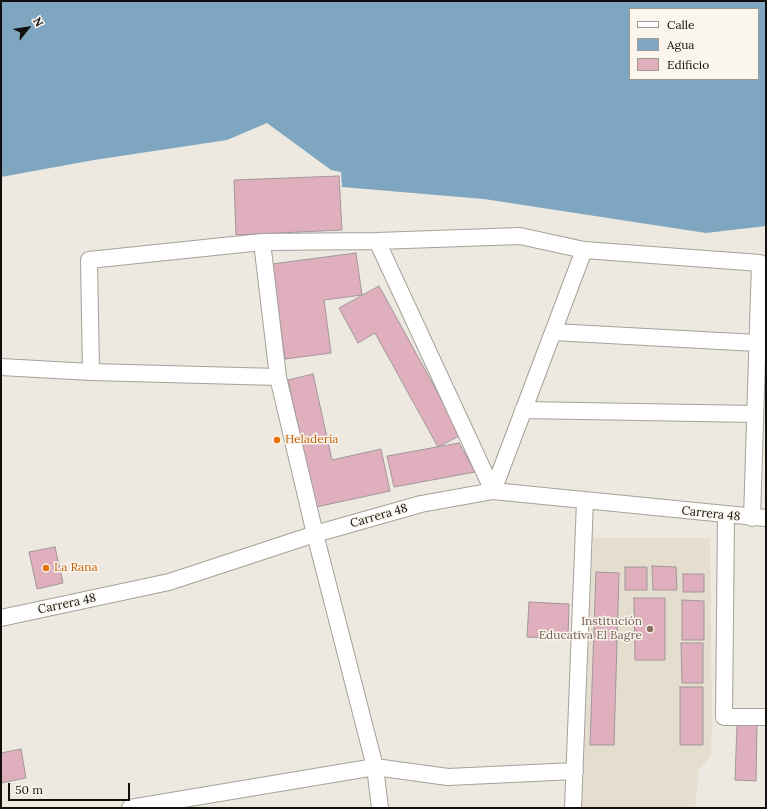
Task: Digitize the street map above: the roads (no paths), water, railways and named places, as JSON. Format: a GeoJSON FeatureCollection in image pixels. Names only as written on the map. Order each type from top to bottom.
{"type":"FeatureCollection","features":[{"type":"Feature","properties":{"kind":"street"},"geometry":{"type":"LineString","coordinates":[[91,372],[90,260],[262,242],[378,241],[520,236],[584,250],[760,263],[755,414],[759,518]]}},
{"type":"Feature","properties":{"kind":"street"},"geometry":{"type":"LineString","coordinates":[[378,241],[493,491]]}},
{"type":"Feature","properties":{"kind":"street"},"geometry":{"type":"LineString","coordinates":[[262,242],[278,377],[315,534],[375,767],[380,808]]}},
{"type":"Feature","properties":{"kind":"street"},"geometry":{"type":"LineString","coordinates":[[493,491],[584,250]]}},
{"type":"Feature","properties":{"kind":"street"},"geometry":{"type":"LineString","coordinates":[[553,332],[757,343]]}},
{"type":"Feature","properties":{"kind":"street"},"geometry":{"type":"LineString","coordinates":[[1,367],[91,372],[278,377]]}},
{"type":"Feature","properties":{"kind":"street"},"geometry":{"type":"LineString","coordinates":[[523,410],[755,414]]}},
{"type":"Feature","properties":{"kind":"street","name":"Carrera 48"},"geometry":{"type":"LineString","coordinates":[[1,618],[169,582],[315,534],[421,504],[493,491],[759,518]]}},
{"type":"Feature","properties":{"kind":"street"},"geometry":{"type":"LineString","coordinates":[[573,808],[585,500]]}},
{"type":"Feature","properties":{"kind":"street"},"geometry":{"type":"LineString","coordinates":[[726,515],[724,717],[766,717]]}},
{"type":"Feature","properties":{"kind":"street"},"geometry":{"type":"LineString","coordinates":[[130,808],[375,767],[448,777],[575,771]]}},
{"type":"Feature","properties":{"kind":"water"},"geometry":{"type":"Polygon","coordinates":[[[1,1],[766,1],[766,226],[706,233],[484,199],[342,187],[341,172],[331,170],[267,123],[227,140],[94,160],[1,177],[1,1]]]}},
{"type":"Feature","properties":{"kind":"place","name":"Heladería"},"geometry":{"type":"Point","coordinates":[277,440]}},
{"type":"Feature","properties":{"kind":"place","name":"La Rana"},"geometry":{"type":"Point","coordinates":[46,568]}},
{"type":"Feature","properties":{"kind":"place","name":"Institución Educativa El Bagre"},"geometry":{"type":"Point","coordinates":[650,629]}}]}
